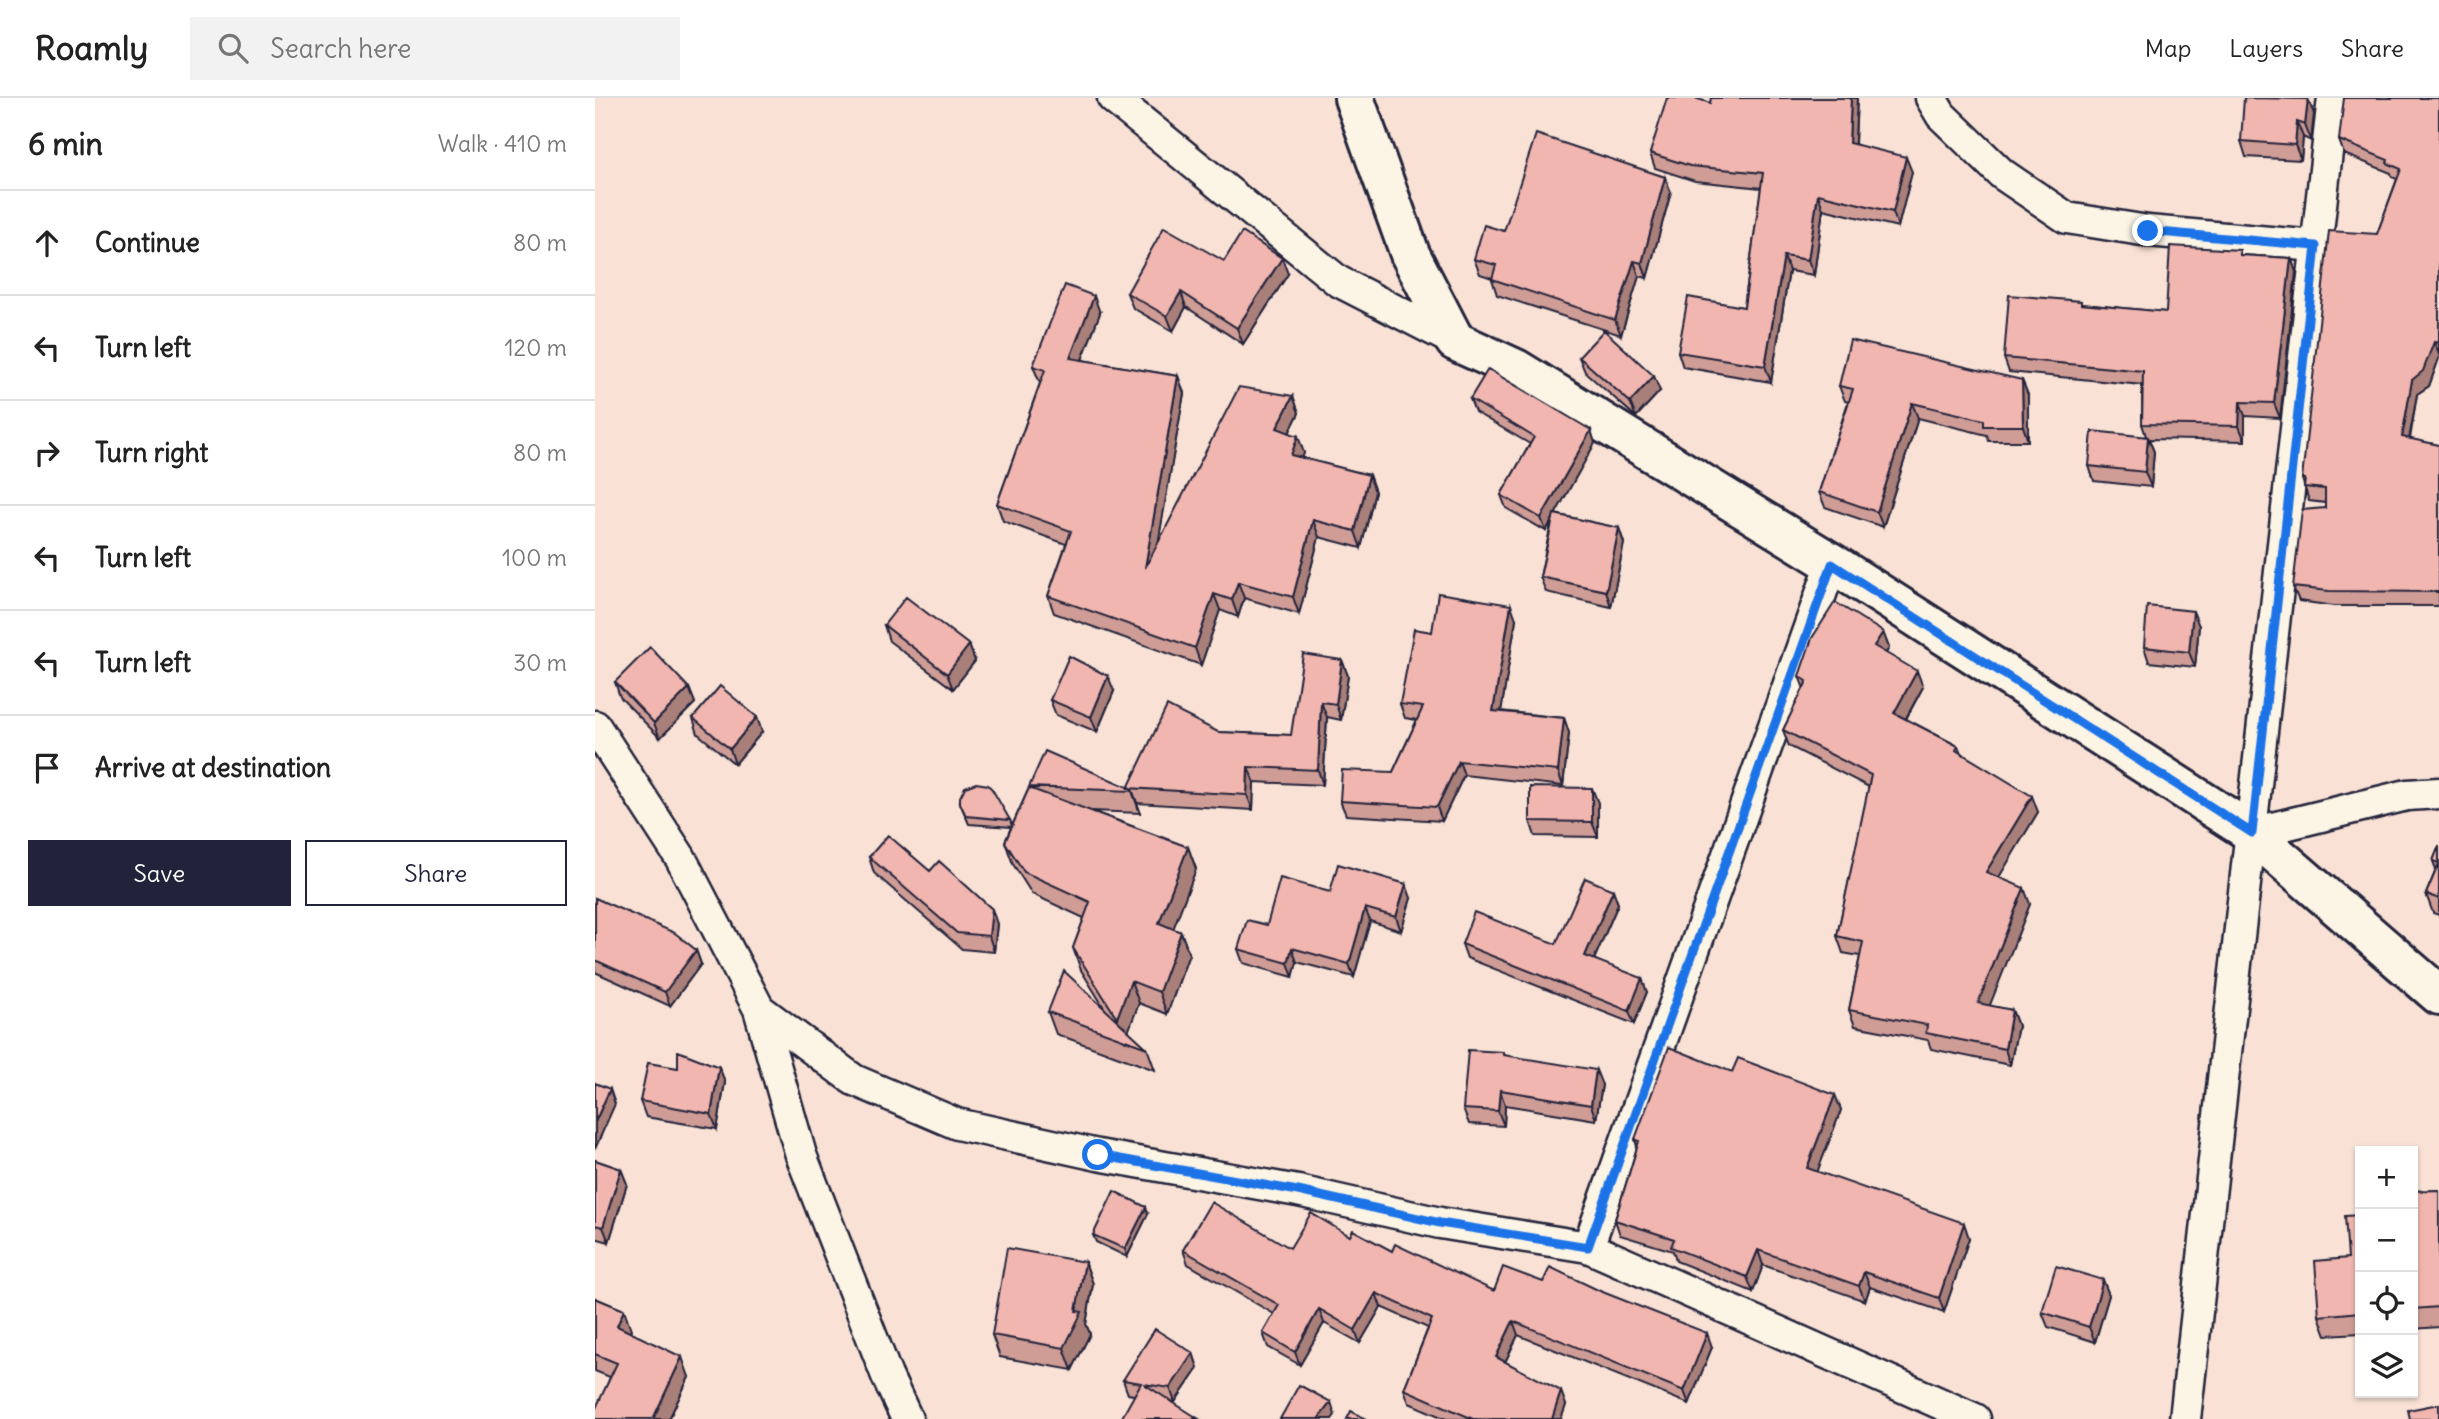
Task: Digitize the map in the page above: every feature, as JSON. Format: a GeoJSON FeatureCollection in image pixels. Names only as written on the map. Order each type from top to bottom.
{"type":"FeatureCollection","features":[{"type":"Feature","properties":{"kind":"street"},"geometry":{"type":"LineString","coordinates":[[1113,98],[1338,281],[1516,369],[1832,564],[2252,833],[2439,995]]}},
{"type":"Feature","properties":{"kind":"street"},"geometry":{"type":"LineString","coordinates":[[1354,98],[1410,254],[1455,341]]}},
{"type":"Feature","properties":{"kind":"street"},"geometry":{"type":"LineString","coordinates":[[1931,98],[1941,115],[2002,174],[2067,218],[2148,231],[2316,246]]}},
{"type":"Feature","properties":{"kind":"street"},"geometry":{"type":"LineString","coordinates":[[2185,1419],[2333,98]]}},
{"type":"Feature","properties":{"kind":"street"},"geometry":{"type":"LineString","coordinates":[[1588,1247],[1832,564]]}},
{"type":"Feature","properties":{"kind":"street"},"geometry":{"type":"LineString","coordinates":[[595,726],[680,857],[759,1009],[801,1155],[887,1376],[907,1419]]}},
{"type":"Feature","properties":{"kind":"street"},"geometry":{"type":"LineString","coordinates":[[2252,833],[2407,795],[2439,793]]}},
{"type":"Feature","properties":{"kind":"street"},"geometry":{"type":"LineString","coordinates":[[759,1009],[854,1080],[957,1124],[1098,1155],[1298,1191],[1440,1223],[1588,1247],[1975,1419]]}},
{"type":"Feature","properties":{"kind":"building"},"geometry":{"type":"Polygon","coordinates":[[[1667,98],[1695,98],[1710,103],[1711,98],[1851,98],[1849,143],[1906,157],[1893,212],[1818,194],[1808,260],[1784,256],[1765,366],[1678,352],[1688,297],[1744,307],[1763,173],[1690,166],[1650,153],[1667,98]]]}},
{"type":"Feature","properties":{"kind":"building"},"geometry":{"type":"Polygon","coordinates":[[[2244,98],[2308,99],[2305,125],[2297,122],[2295,145],[2241,141],[2244,98]]]}},
{"type":"Feature","properties":{"kind":"building"},"geometry":{"type":"Polygon","coordinates":[[[2344,98],[2439,98],[2439,343],[2434,342],[2423,371],[2412,380],[2402,437],[2439,445],[2439,592],[2329,591],[2293,587],[2302,510],[2325,508],[2325,489],[2304,487],[2305,479],[2302,479],[2329,231],[2377,234],[2401,169],[2387,163],[2388,160],[2339,140],[2344,98]]]}},
{"type":"Feature","properties":{"kind":"building"},"geometry":{"type":"Polygon","coordinates":[[[1536,134],[1665,177],[1642,263],[1634,261],[1615,320],[1492,279],[1496,265],[1474,259],[1484,225],[1504,231],[1536,134]]]}},
{"type":"Feature","properties":{"kind":"building"},"geometry":{"type":"Polygon","coordinates":[[[1164,227],[1224,261],[1242,232],[1282,258],[1237,328],[1181,292],[1167,316],[1127,293],[1164,227]]]}},
{"type":"Feature","properties":{"kind":"building"},"geometry":{"type":"Polygon","coordinates":[[[2170,246],[2240,250],[2240,255],[2291,258],[2274,403],[2240,402],[2239,426],[2142,424],[2143,371],[2004,358],[2009,295],[2166,312],[2170,246]]]}},
{"type":"Feature","properties":{"kind":"building"},"geometry":{"type":"Polygon","coordinates":[[[1065,285],[1094,296],[1070,358],[1178,376],[1145,568],[1239,387],[1293,396],[1277,428],[1298,436],[1291,455],[1369,475],[1355,531],[1313,520],[1293,597],[1238,582],[1232,600],[1214,594],[1195,648],[1048,596],[1071,531],[997,504],[1045,370],[1033,366],[1065,285]]]}},
{"type":"Feature","properties":{"kind":"building"},"geometry":{"type":"Polygon","coordinates":[[[1604,330],[1654,376],[1630,402],[1579,357],[1604,330]]]}},
{"type":"Feature","properties":{"kind":"building"},"geometry":{"type":"Polygon","coordinates":[[[1850,340],[2022,380],[2023,426],[1984,426],[1984,420],[1912,403],[1877,512],[1819,492],[1853,389],[1839,386],[1850,340]]]}},
{"type":"Feature","properties":{"kind":"building"},"geometry":{"type":"Polygon","coordinates":[[[1488,369],[1591,430],[1541,518],[1501,495],[1534,437],[1470,399],[1488,369]]]}},
{"type":"Feature","properties":{"kind":"building"},"geometry":{"type":"Polygon","coordinates":[[[2092,431],[2148,437],[2145,472],[2089,466],[2092,431]]]}},
{"type":"Feature","properties":{"kind":"building"},"geometry":{"type":"Polygon","coordinates":[[[1554,514],[1619,528],[1606,591],[1540,577],[1554,514]]]}},
{"type":"Feature","properties":{"kind":"building"},"geometry":{"type":"Polygon","coordinates":[[[1438,593],[1511,605],[1493,711],[1564,718],[1558,771],[1459,761],[1437,807],[1340,801],[1342,770],[1393,772],[1423,707],[1400,704],[1414,629],[1432,632],[1438,593]]]}},
{"type":"Feature","properties":{"kind":"building"},"geometry":{"type":"Polygon","coordinates":[[[906,597],[969,645],[947,674],[884,625],[906,597]]]}},
{"type":"Feature","properties":{"kind":"building"},"geometry":{"type":"Polygon","coordinates":[[[1835,602],[1883,632],[1874,646],[1917,671],[1894,713],[1958,746],[1956,750],[2032,796],[1986,872],[2024,888],[1978,1003],[2012,1010],[2005,1049],[1926,1033],[1927,1025],[1849,1010],[1863,942],[1837,936],[1871,775],[1783,730],[1807,681],[1799,676],[1812,638],[1835,602]]]}},
{"type":"Feature","properties":{"kind":"building"},"geometry":{"type":"Polygon","coordinates":[[[2147,606],[2193,611],[2189,652],[2144,647],[2147,606]]]}},
{"type":"Feature","properties":{"kind":"building"},"geometry":{"type":"Polygon","coordinates":[[[650,647],[689,688],[654,723],[615,682],[650,647]]]}},
{"type":"Feature","properties":{"kind":"building"},"geometry":{"type":"Polygon","coordinates":[[[1303,654],[1342,660],[1336,704],[1321,702],[1318,770],[1248,767],[1247,795],[1128,788],[1167,706],[1218,732],[1291,735],[1303,654]]]}},
{"type":"Feature","properties":{"kind":"building"},"geometry":{"type":"Polygon","coordinates":[[[1069,656],[1108,676],[1091,717],[1050,700],[1069,656]]]}},
{"type":"Feature","properties":{"kind":"building"},"geometry":{"type":"Polygon","coordinates":[[[720,686],[757,717],[730,749],[693,718],[720,686]]]}},
{"type":"Feature","properties":{"kind":"building"},"geometry":{"type":"Polygon","coordinates":[[[1045,751],[1132,789],[1132,791],[1029,787],[1045,751]]]}},
{"type":"Feature","properties":{"kind":"building"},"geometry":{"type":"Polygon","coordinates":[[[976,783],[988,785],[992,789],[1010,820],[966,816],[960,797],[965,787],[976,783]]]}},
{"type":"Feature","properties":{"kind":"building"},"geometry":{"type":"Polygon","coordinates":[[[1530,787],[1592,788],[1592,822],[1530,821],[1530,787]]]}},
{"type":"Feature","properties":{"kind":"building"},"geometry":{"type":"Polygon","coordinates":[[[1029,788],[1188,847],[1159,923],[1181,932],[1159,992],[1131,981],[1117,1018],[1073,948],[1090,902],[1024,872],[1005,842],[1029,788]]]}},
{"type":"Feature","properties":{"kind":"building"},"geometry":{"type":"Polygon","coordinates":[[[888,835],[930,871],[939,861],[992,909],[989,936],[957,933],[869,857],[888,835]]]}},
{"type":"Feature","properties":{"kind":"building"},"geometry":{"type":"Polygon","coordinates":[[[2439,846],[2439,863],[2433,861],[2439,846]]]}},
{"type":"Feature","properties":{"kind":"building"},"geometry":{"type":"Polygon","coordinates":[[[2439,863],[2439,899],[2426,894],[2439,863]]]}},
{"type":"Feature","properties":{"kind":"building"},"geometry":{"type":"Polygon","coordinates":[[[1338,864],[1406,884],[1396,917],[1365,908],[1349,964],[1292,948],[1288,963],[1238,949],[1247,920],[1267,925],[1280,878],[1330,892],[1338,864]]]}},
{"type":"Feature","properties":{"kind":"building"},"geometry":{"type":"Polygon","coordinates":[[[1585,878],[1613,890],[1585,956],[1642,978],[1629,1011],[1462,944],[1474,912],[1556,944],[1585,878]]]}},
{"type":"Feature","properties":{"kind":"building"},"geometry":{"type":"Polygon","coordinates":[[[595,898],[675,933],[696,950],[665,992],[595,960],[595,898]]]}},
{"type":"Feature","properties":{"kind":"building"},"geometry":{"type":"Polygon","coordinates":[[[1064,971],[1147,1048],[1048,1012],[1064,971]]]}},
{"type":"Feature","properties":{"kind":"building"},"geometry":{"type":"Polygon","coordinates":[[[1669,1047],[1732,1072],[1738,1058],[1835,1095],[1807,1168],[1964,1223],[1939,1298],[1864,1272],[1859,1286],[1758,1250],[1747,1277],[1671,1247],[1674,1239],[1615,1220],[1639,1141],[1635,1139],[1669,1047]]]}},
{"type":"Feature","properties":{"kind":"building"},"geometry":{"type":"Polygon","coordinates":[[[1468,1050],[1503,1052],[1503,1055],[1596,1070],[1591,1105],[1500,1090],[1498,1111],[1463,1109],[1468,1050]]]}},
{"type":"Feature","properties":{"kind":"building"},"geometry":{"type":"Polygon","coordinates":[[[678,1051],[719,1067],[711,1114],[640,1101],[648,1063],[678,1068],[678,1051]]]}},
{"type":"Feature","properties":{"kind":"building"},"geometry":{"type":"Polygon","coordinates":[[[595,1083],[610,1089],[595,1122],[595,1083]]]}},
{"type":"Feature","properties":{"kind":"building"},"geometry":{"type":"Polygon","coordinates":[[[595,1160],[621,1169],[603,1227],[595,1225],[595,1160]]]}},
{"type":"Feature","properties":{"kind":"building"},"geometry":{"type":"Polygon","coordinates":[[[2439,1190],[2439,1307],[2418,1309],[2418,1191],[2439,1190]]]}},
{"type":"Feature","properties":{"kind":"building"},"geometry":{"type":"Polygon","coordinates":[[[1114,1191],[1146,1207],[1125,1249],[1093,1235],[1114,1191]]]}},
{"type":"Feature","properties":{"kind":"building"},"geometry":{"type":"Polygon","coordinates":[[[1211,1202],[1290,1248],[1311,1213],[1350,1236],[1353,1230],[1392,1251],[1395,1244],[1494,1291],[1503,1267],[1543,1282],[1550,1267],[1600,1291],[1707,1333],[1684,1391],[1513,1321],[1496,1357],[1561,1391],[1552,1419],[1473,1419],[1404,1389],[1432,1319],[1376,1293],[1355,1330],[1319,1309],[1295,1352],[1263,1333],[1279,1305],[1183,1250],[1211,1202]]]}},
{"type":"Feature","properties":{"kind":"building"},"geometry":{"type":"Polygon","coordinates":[[[2355,1215],[2355,1312],[2319,1316],[2315,1261],[2348,1258],[2345,1216],[2355,1215]]]}},
{"type":"Feature","properties":{"kind":"building"},"geometry":{"type":"Polygon","coordinates":[[[1007,1248],[1085,1262],[1076,1311],[1082,1312],[1064,1348],[992,1335],[1007,1248]]]}},
{"type":"Feature","properties":{"kind":"building"},"geometry":{"type":"Polygon","coordinates":[[[2056,1266],[2103,1280],[2089,1327],[2042,1312],[2056,1266]]]}},
{"type":"Feature","properties":{"kind":"building"},"geometry":{"type":"Polygon","coordinates":[[[595,1298],[624,1310],[617,1326],[682,1357],[653,1419],[595,1419],[595,1410],[617,1363],[595,1354],[595,1298]]]}},
{"type":"Feature","properties":{"kind":"building"},"geometry":{"type":"Polygon","coordinates":[[[1155,1329],[1193,1353],[1170,1388],[1144,1384],[1199,1419],[1121,1419],[1141,1383],[1123,1380],[1155,1329]]]}},
{"type":"Feature","properties":{"kind":"building"},"geometry":{"type":"Polygon","coordinates":[[[1299,1385],[1331,1402],[1318,1419],[1280,1419],[1299,1385]]]}},
{"type":"Feature","properties":{"kind":"building"},"geometry":{"type":"Polygon","coordinates":[[[2439,1404],[2439,1419],[2410,1419],[2408,1410],[2439,1404]]]}},
{"type":"Feature","properties":{"kind":"building"},"geometry":{"type":"Polygon","coordinates":[[[1351,1411],[1366,1419],[1347,1419],[1351,1411]]]}},
{"type":"Feature","properties":{"kind":"route"},"geometry":{"type":"LineString","coordinates":[[1098,1155],[1298,1191],[1440,1223],[1588,1247],[1832,564],[2252,833],[2316,246],[2148,231]]}}]}
